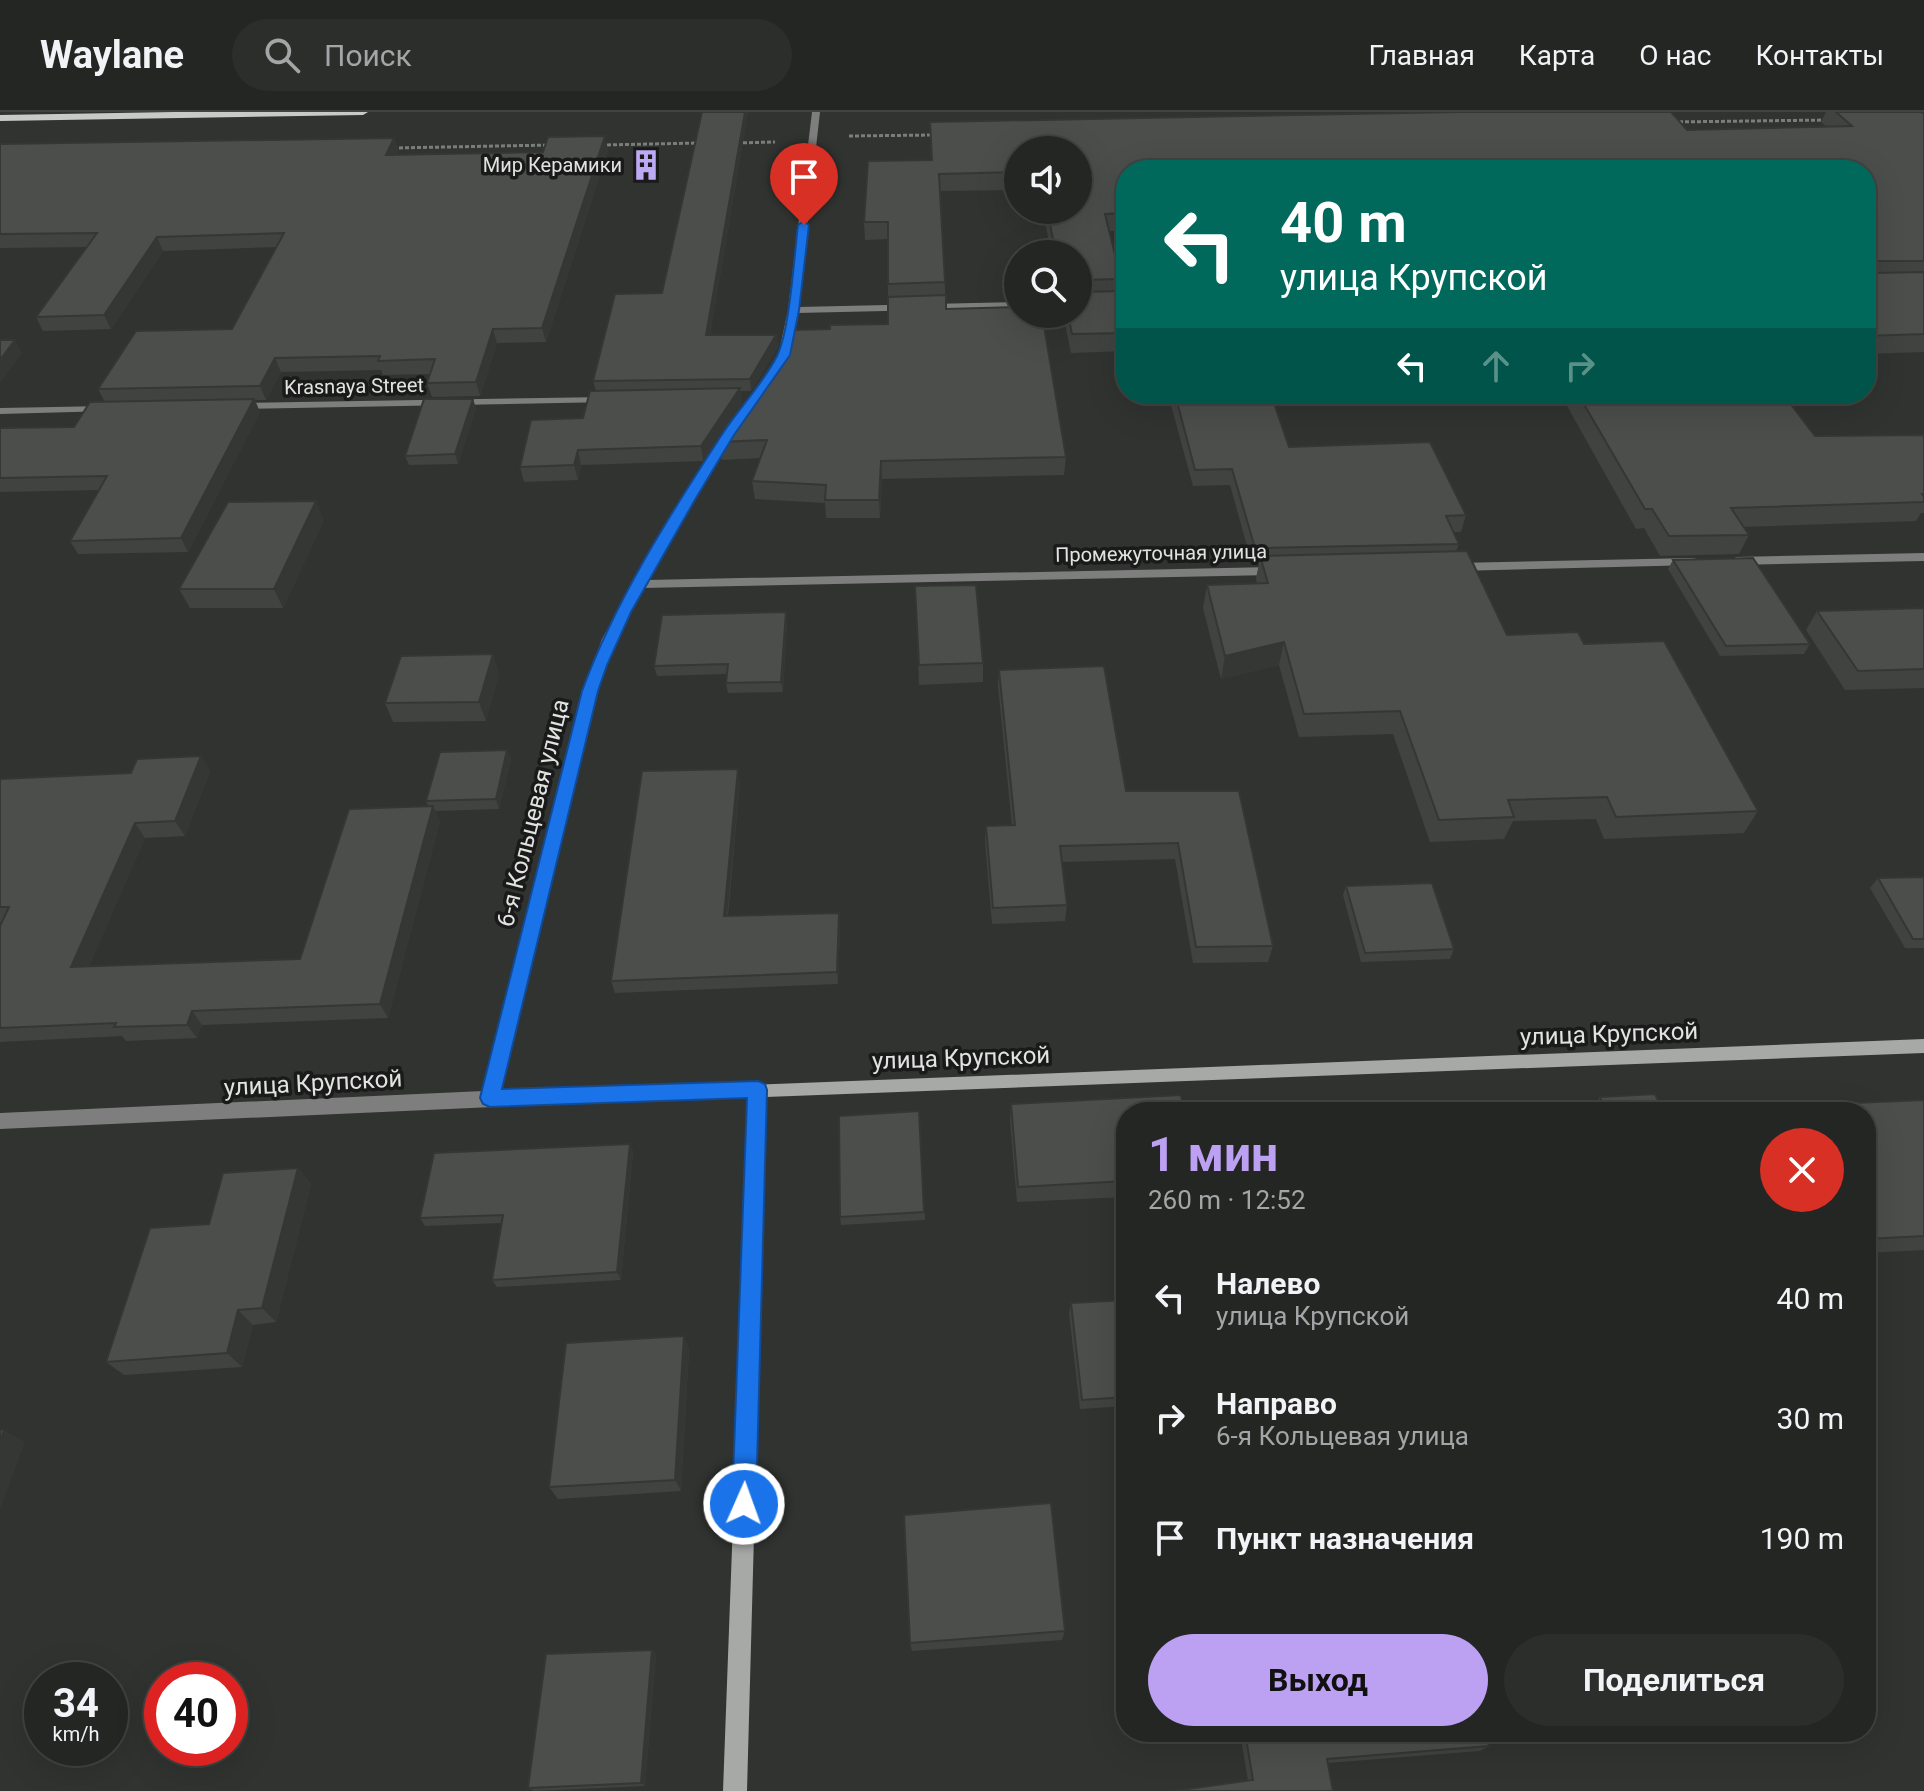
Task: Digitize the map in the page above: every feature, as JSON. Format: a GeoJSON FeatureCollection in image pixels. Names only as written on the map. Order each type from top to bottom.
{"type":"FeatureCollection","features":[{"type":"Feature","properties":{"kind":"main road"},"geometry":{"type":"LineString","coordinates":[[0,118],[363,112]]}},
{"type":"Feature","properties":{"kind":"street"},"geometry":{"type":"LineString","coordinates":[[772,376],[784,355],[793,310],[816,112]]}},
{"type":"Feature","properties":{"kind":"street"},"geometry":{"type":"LineString","coordinates":[[793,310],[1004,305]]}},
{"type":"Feature","properties":{"kind":"street","name":"Krasnaya Street"},"geometry":{"type":"LineString","coordinates":[[221,407],[615,399]]}},
{"type":"Feature","properties":{"kind":"street"},"geometry":{"type":"LineString","coordinates":[[0,411],[126,409]]}},
{"type":"Feature","properties":{"kind":"street","name":"6-я Кольцевая улица"},"geometry":{"type":"LineString","coordinates":[[490,1098],[590,691],[609,639],[638,584],[737,422]]}},
{"type":"Feature","properties":{"kind":"street"},"geometry":{"type":"LineString","coordinates":[[1718,561],[1924,557]]}},
{"type":"Feature","properties":{"kind":"street"},"geometry":{"type":"LineString","coordinates":[[1448,567],[1702,562]]}},
{"type":"Feature","properties":{"kind":"street","name":"Промежуточная улица"},"geometry":{"type":"LineString","coordinates":[[638,584],[1289,570]]}},
{"type":"Feature","properties":{"kind":"street","name":"улица Крупской"},"geometry":{"type":"LineString","coordinates":[[0,1121],[490,1098],[1924,1046]]}},
{"type":"Feature","properties":{"kind":"street"},"geometry":{"type":"LineString","coordinates":[[735,1791],[758,1090]]}},
{"type":"Feature","properties":{"kind":"path"},"geometry":{"type":"LineString","coordinates":[[1672,123],[1830,120]]}},
{"type":"Feature","properties":{"kind":"path"},"geometry":{"type":"LineString","coordinates":[[728,143],[945,135]]}},
{"type":"Feature","properties":{"kind":"path"},"geometry":{"type":"LineString","coordinates":[[602,145],[713,143]]}},
{"type":"Feature","properties":{"kind":"path"},"geometry":{"type":"LineString","coordinates":[[380,148],[555,145]]}},
{"type":"Feature","properties":{"kind":"building"},"geometry":{"type":"Polygon","coordinates":[[[702,112],[745,112],[706,335],[776,335],[750,379],[593,381],[615,294],[662,293],[702,112]]]}},
{"type":"Feature","properties":{"kind":"building"},"geometry":{"type":"Polygon","coordinates":[[[1460,112],[1671,112],[1687,130],[1852,126],[1836,112],[1921,112],[1924,114],[1924,261],[1876,261],[1876,160],[1116,160],[1116,213],[1105,214],[1116,259],[1116,279],[1092,280],[1092,240],[1053,240],[1050,224],[1092,224],[1092,136],[1004,136],[1004,172],[939,174],[945,282],[888,284],[888,222],[864,222],[868,161],[932,160],[930,122],[1460,112]]]}},
{"type":"Feature","properties":{"kind":"building"},"geometry":{"type":"Polygon","coordinates":[[[605,136],[542,328],[493,329],[476,382],[427,383],[435,359],[378,361],[380,356],[275,358],[260,386],[98,389],[136,331],[232,329],[284,233],[157,237],[104,315],[36,317],[97,233],[0,234],[0,144],[394,138],[386,155],[543,152],[548,137],[605,136]]]}},
{"type":"Feature","properties":{"kind":"building"},"geometry":{"type":"Polygon","coordinates":[[[1924,272],[1924,334],[1876,336],[1876,273],[1924,272]]]}},
{"type":"Feature","properties":{"kind":"building"},"geometry":{"type":"Polygon","coordinates":[[[1116,291],[1116,333],[1072,334],[1071,328],[1092,328],[1092,292],[1116,291]]]}},
{"type":"Feature","properties":{"kind":"building"},"geometry":{"type":"Polygon","coordinates":[[[946,295],[946,309],[1004,307],[1004,328],[1044,328],[1066,457],[881,461],[879,500],[825,500],[826,485],[752,481],[767,440],[719,442],[777,362],[792,330],[830,329],[830,325],[888,324],[888,297],[946,295]]]}},
{"type":"Feature","properties":{"kind":"building"},"geometry":{"type":"Polygon","coordinates":[[[0,340],[15,340],[0,360],[0,340]]]}},
{"type":"Feature","properties":{"kind":"building"},"geometry":{"type":"Polygon","coordinates":[[[740,388],[701,446],[578,450],[574,465],[520,467],[531,420],[583,418],[590,391],[740,388]]]}},
{"type":"Feature","properties":{"kind":"building"},"geometry":{"type":"Polygon","coordinates":[[[254,399],[181,538],[70,541],[107,476],[0,478],[0,428],[74,427],[90,402],[254,399]]]}},
{"type":"Feature","properties":{"kind":"building"},"geometry":{"type":"Polygon","coordinates":[[[424,399],[473,399],[455,454],[405,456],[424,399]]]}},
{"type":"Feature","properties":{"kind":"building"},"geometry":{"type":"Polygon","coordinates":[[[1178,404],[1274,404],[1289,447],[1430,442],[1466,515],[1446,516],[1459,544],[1255,548],[1232,469],[1195,470],[1178,404]]]}},
{"type":"Feature","properties":{"kind":"building"},"geometry":{"type":"Polygon","coordinates":[[[1584,404],[1791,404],[1815,436],[1924,435],[1924,502],[1731,508],[1749,535],[1669,536],[1652,509],[1645,509],[1584,404]]]}},
{"type":"Feature","properties":{"kind":"building"},"geometry":{"type":"Polygon","coordinates":[[[316,501],[274,589],[179,589],[228,502],[316,501]]]}},
{"type":"Feature","properties":{"kind":"building"},"geometry":{"type":"Polygon","coordinates":[[[1467,551],[1507,635],[1578,632],[1584,644],[1664,641],[1758,811],[1616,817],[1607,797],[1508,800],[1514,817],[1439,820],[1400,711],[1304,714],[1284,642],[1225,656],[1207,585],[1268,583],[1260,556],[1467,551]]]}},
{"type":"Feature","properties":{"kind":"building"},"geometry":{"type":"Polygon","coordinates":[[[1753,558],[1810,644],[1726,646],[1673,560],[1753,558]]]}},
{"type":"Feature","properties":{"kind":"building"},"geometry":{"type":"Polygon","coordinates":[[[976,585],[983,663],[919,665],[915,586],[976,585]]]}},
{"type":"Feature","properties":{"kind":"building"},"geometry":{"type":"Polygon","coordinates":[[[1924,608],[1924,669],[1858,671],[1817,611],[1924,608]]]}},
{"type":"Feature","properties":{"kind":"building"},"geometry":{"type":"Polygon","coordinates":[[[786,612],[781,682],[726,683],[728,664],[654,666],[662,615],[786,612]]]}},
{"type":"Feature","properties":{"kind":"building"},"geometry":{"type":"Polygon","coordinates":[[[493,654],[479,702],[385,703],[401,656],[493,654]]]}},
{"type":"Feature","properties":{"kind":"building"},"geometry":{"type":"Polygon","coordinates":[[[1104,666],[1126,791],[1239,791],[1273,946],[1196,947],[1178,843],[1060,846],[1067,905],[993,908],[986,826],[1015,825],[999,670],[1104,666]]]}},
{"type":"Feature","properties":{"kind":"building"},"geometry":{"type":"Polygon","coordinates":[[[507,750],[496,799],[426,801],[440,752],[507,750]]]}},
{"type":"Feature","properties":{"kind":"building"},"geometry":{"type":"Polygon","coordinates":[[[201,756],[175,821],[135,823],[71,967],[300,959],[349,809],[433,806],[380,1004],[192,1011],[187,1025],[114,1027],[116,1023],[0,1028],[0,926],[9,907],[0,907],[0,779],[131,773],[137,759],[201,756]]]}},
{"type":"Feature","properties":{"kind":"building"},"geometry":{"type":"Polygon","coordinates":[[[738,769],[724,916],[839,913],[837,972],[611,981],[642,771],[738,769]]]}},
{"type":"Feature","properties":{"kind":"building"},"geometry":{"type":"Polygon","coordinates":[[[1924,877],[1924,939],[1913,939],[1878,878],[1924,877]]]}},
{"type":"Feature","properties":{"kind":"building"},"geometry":{"type":"Polygon","coordinates":[[[1432,883],[1454,949],[1365,953],[1346,886],[1432,883]]]}},
{"type":"Feature","properties":{"kind":"building"},"geometry":{"type":"Polygon","coordinates":[[[1655,1094],[1659,1102],[1602,1102],[1600,1097],[1655,1094]]]}},
{"type":"Feature","properties":{"kind":"building"},"geometry":{"type":"Polygon","coordinates":[[[1181,1095],[1182,1102],[1116,1102],[1116,1182],[1018,1187],[1011,1104],[1181,1095]]]}},
{"type":"Feature","properties":{"kind":"building"},"geometry":{"type":"Polygon","coordinates":[[[1924,1100],[1924,1236],[1876,1238],[1876,1102],[1924,1100]]]}},
{"type":"Feature","properties":{"kind":"building"},"geometry":{"type":"Polygon","coordinates":[[[919,1111],[924,1212],[840,1217],[839,1116],[919,1111]]]}},
{"type":"Feature","properties":{"kind":"building"},"geometry":{"type":"Polygon","coordinates":[[[630,1144],[617,1272],[492,1280],[503,1215],[420,1218],[434,1153],[630,1144]]]}},
{"type":"Feature","properties":{"kind":"building"},"geometry":{"type":"Polygon","coordinates":[[[298,1168],[262,1308],[238,1310],[227,1353],[106,1362],[150,1228],[209,1224],[223,1173],[298,1168]]]}},
{"type":"Feature","properties":{"kind":"building"},"geometry":{"type":"Polygon","coordinates":[[[1116,1301],[1116,1398],[1082,1400],[1071,1303],[1116,1301]]]}},
{"type":"Feature","properties":{"kind":"building"},"geometry":{"type":"Polygon","coordinates":[[[684,1336],[675,1480],[549,1487],[566,1343],[684,1336]]]}},
{"type":"Feature","properties":{"kind":"building"},"geometry":{"type":"Polygon","coordinates":[[[1051,1503],[1065,1631],[910,1643],[904,1515],[1051,1503]]]}},
{"type":"Feature","properties":{"kind":"building"},"geometry":{"type":"Polygon","coordinates":[[[652,1650],[641,1783],[528,1788],[546,1654],[652,1650]]]}},
{"type":"Feature","properties":{"kind":"building"},"geometry":{"type":"Polygon","coordinates":[[[1247,1742],[1488,1742],[1489,1746],[1327,1759],[1333,1791],[1173,1791],[1253,1780],[1247,1742]]]}},
{"type":"Feature","properties":{"kind":"place","name":"Мир Керамики"},"geometry":{"type":"Point","coordinates":[646,165]}},
{"type":"Feature","properties":{"kind":"route"},"geometry":{"type":"LineString","coordinates":[[744,1504],[758,1090],[490,1098],[590,691],[609,639],[638,584],[728,435],[784,355],[804,225]]}}]}
